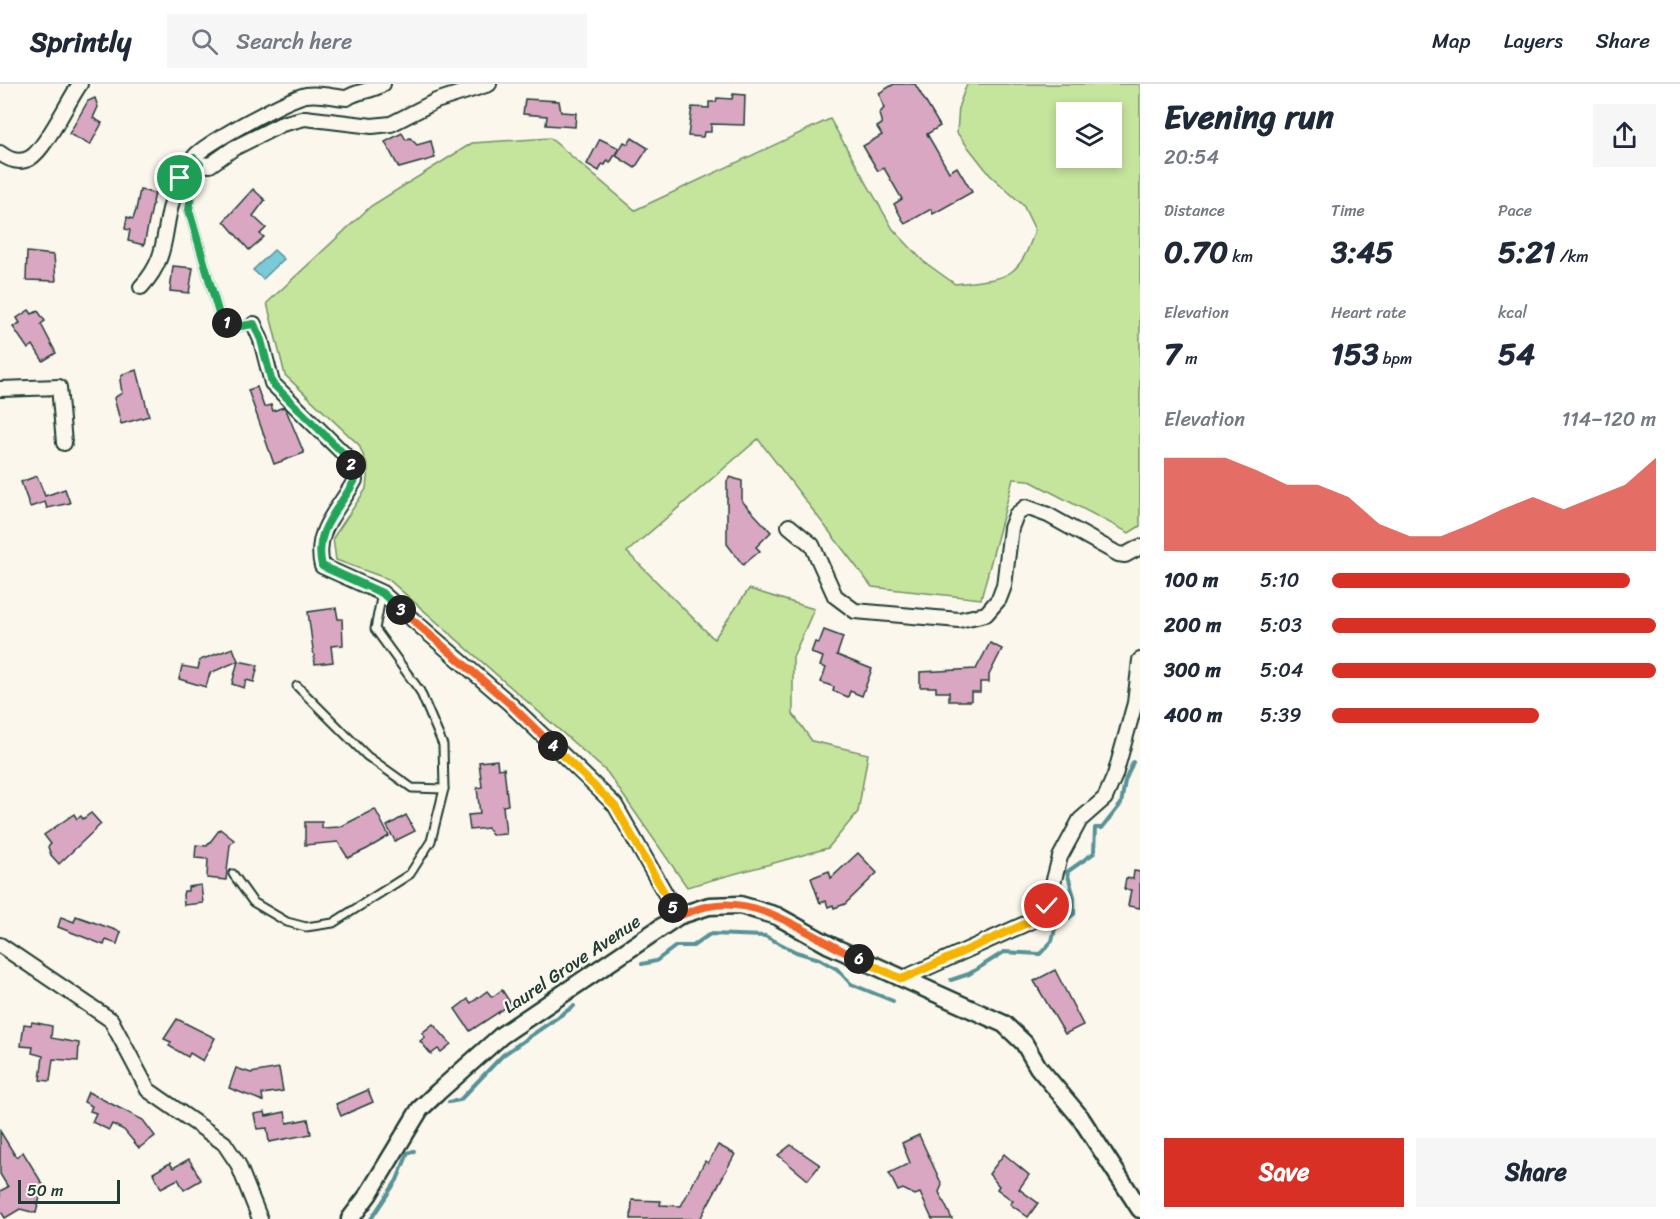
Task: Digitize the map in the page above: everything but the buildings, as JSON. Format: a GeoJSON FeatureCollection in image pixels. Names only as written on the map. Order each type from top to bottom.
{"type":"FeatureCollection","features":[{"type":"Feature","properties":{"kind":"street"},"geometry":{"type":"LineString","coordinates":[[0,153],[10,160],[22,161],[32,158],[46,141],[80,84]]}},
{"type":"Feature","properties":{"kind":"street"},"geometry":{"type":"LineString","coordinates":[[141,286],[155,272],[159,262],[172,199],[180,178],[197,161],[201,150],[290,100],[319,93],[347,98],[354,93],[374,90],[382,84]]}},
{"type":"Feature","properties":{"kind":"street"},"geometry":{"type":"LineString","coordinates":[[197,161],[210,165],[234,148],[290,122],[305,118],[372,126],[391,123],[436,101],[489,84]]}},
{"type":"Feature","properties":{"kind":"street"},"geometry":{"type":"LineString","coordinates":[[254,324],[261,340],[272,383],[349,459],[355,480],[321,532],[318,551],[322,566],[382,593],[509,703],[615,806],[678,916]]}},
{"type":"Feature","properties":{"kind":"street"},"geometry":{"type":"LineString","coordinates":[[0,389],[59,387],[64,442]]}},
{"type":"Feature","properties":{"kind":"street"},"geometry":{"type":"LineString","coordinates":[[789,526],[812,545],[830,587],[842,604],[848,608],[870,614],[958,620],[986,614],[999,599],[1005,586],[1011,528],[1016,515],[1026,507],[1048,515],[1118,554],[1125,555],[1140,547]]}},
{"type":"Feature","properties":{"kind":"street"},"geometry":{"type":"LineString","coordinates":[[902,979],[1036,919],[1047,906],[1060,857],[1080,820],[1105,798],[1114,775],[1135,703],[1140,660]]}},
{"type":"Feature","properties":{"kind":"street","name":"Laurel Grove Avenue"},"geometry":{"type":"LineString","coordinates":[[351,1219],[420,1109],[502,1035],[678,916],[709,906],[740,905],[777,916],[829,945],[1004,1024],[1023,1043],[1038,1067],[1080,1117],[1140,1209]]}},
{"type":"Feature","properties":{"kind":"street"},"geometry":{"type":"LineString","coordinates":[[0,945],[111,1020],[148,1090],[224,1143],[238,1164],[260,1219]]}},
{"type":"Feature","properties":{"kind":"lane"},"geometry":{"type":"LineString","coordinates":[[197,161],[189,210],[221,321],[235,327],[254,324]]}},
{"type":"Feature","properties":{"kind":"lane"},"geometry":{"type":"LineString","coordinates":[[233,874],[253,902],[288,922],[306,927],[333,923],[410,874],[431,841],[444,789],[443,745],[420,691],[375,629],[382,593]]}},
{"type":"Feature","properties":{"kind":"lane"},"geometry":{"type":"LineString","coordinates":[[297,686],[367,756],[412,788],[444,789]]}},
{"type":"Feature","properties":{"kind":"green space"},"geometry":{"type":"Polygon","coordinates":[[[967,84],[1140,84],[1140,526],[1129,533],[1028,480],[1013,479],[981,599],[872,587],[758,439],[627,552],[714,639],[749,589],[814,609],[793,657],[793,714],[812,741],[868,754],[858,812],[828,848],[687,887],[607,772],[388,579],[336,560],[333,538],[366,489],[368,467],[359,445],[285,375],[267,303],[371,206],[472,143],[550,138],[635,210],[830,119],[893,229],[923,261],[955,284],[998,278],[1015,268],[1022,260],[1035,230],[1023,205],[990,175],[957,133],[959,105],[967,84]]]}},
{"type":"Feature","properties":{"kind":"water"},"geometry":{"type":"Polygon","coordinates":[[[274,250],[284,259],[263,279],[253,270],[274,250]]]}},
{"type":"Feature","properties":{"kind":"waterway"},"geometry":{"type":"LineString","coordinates":[[951,980],[969,974],[1004,952],[1040,954],[1052,941],[1055,929],[1074,914],[1074,897],[1067,872],[1094,853],[1095,828],[1102,828],[1121,804],[1125,781],[1133,762]]}},
{"type":"Feature","properties":{"kind":"waterway"},"geometry":{"type":"LineString","coordinates":[[642,964],[656,961],[676,946],[693,946],[710,934],[765,936],[796,952],[819,959],[837,969],[851,984],[893,1001]]}},
{"type":"Feature","properties":{"kind":"waterway"},"geometry":{"type":"LineString","coordinates":[[449,1102],[460,1100],[503,1055],[574,1006]]}},
{"type":"Feature","properties":{"kind":"waterway"},"geometry":{"type":"LineString","coordinates":[[371,1219],[397,1180],[408,1153],[414,1151]]}},
{"type":"Feature","properties":{"kind":"route"},"geometry":{"type":"LineString","coordinates":[[180,178],[194,158],[200,164],[189,195],[189,210],[221,321],[235,327],[254,324],[261,340],[272,383],[349,459],[355,480],[344,501],[321,532],[318,551],[322,566],[337,575],[382,593],[509,703],[615,806],[678,916],[709,906],[740,905],[777,916],[829,945],[902,979],[1036,919],[1047,906]]}}]}
